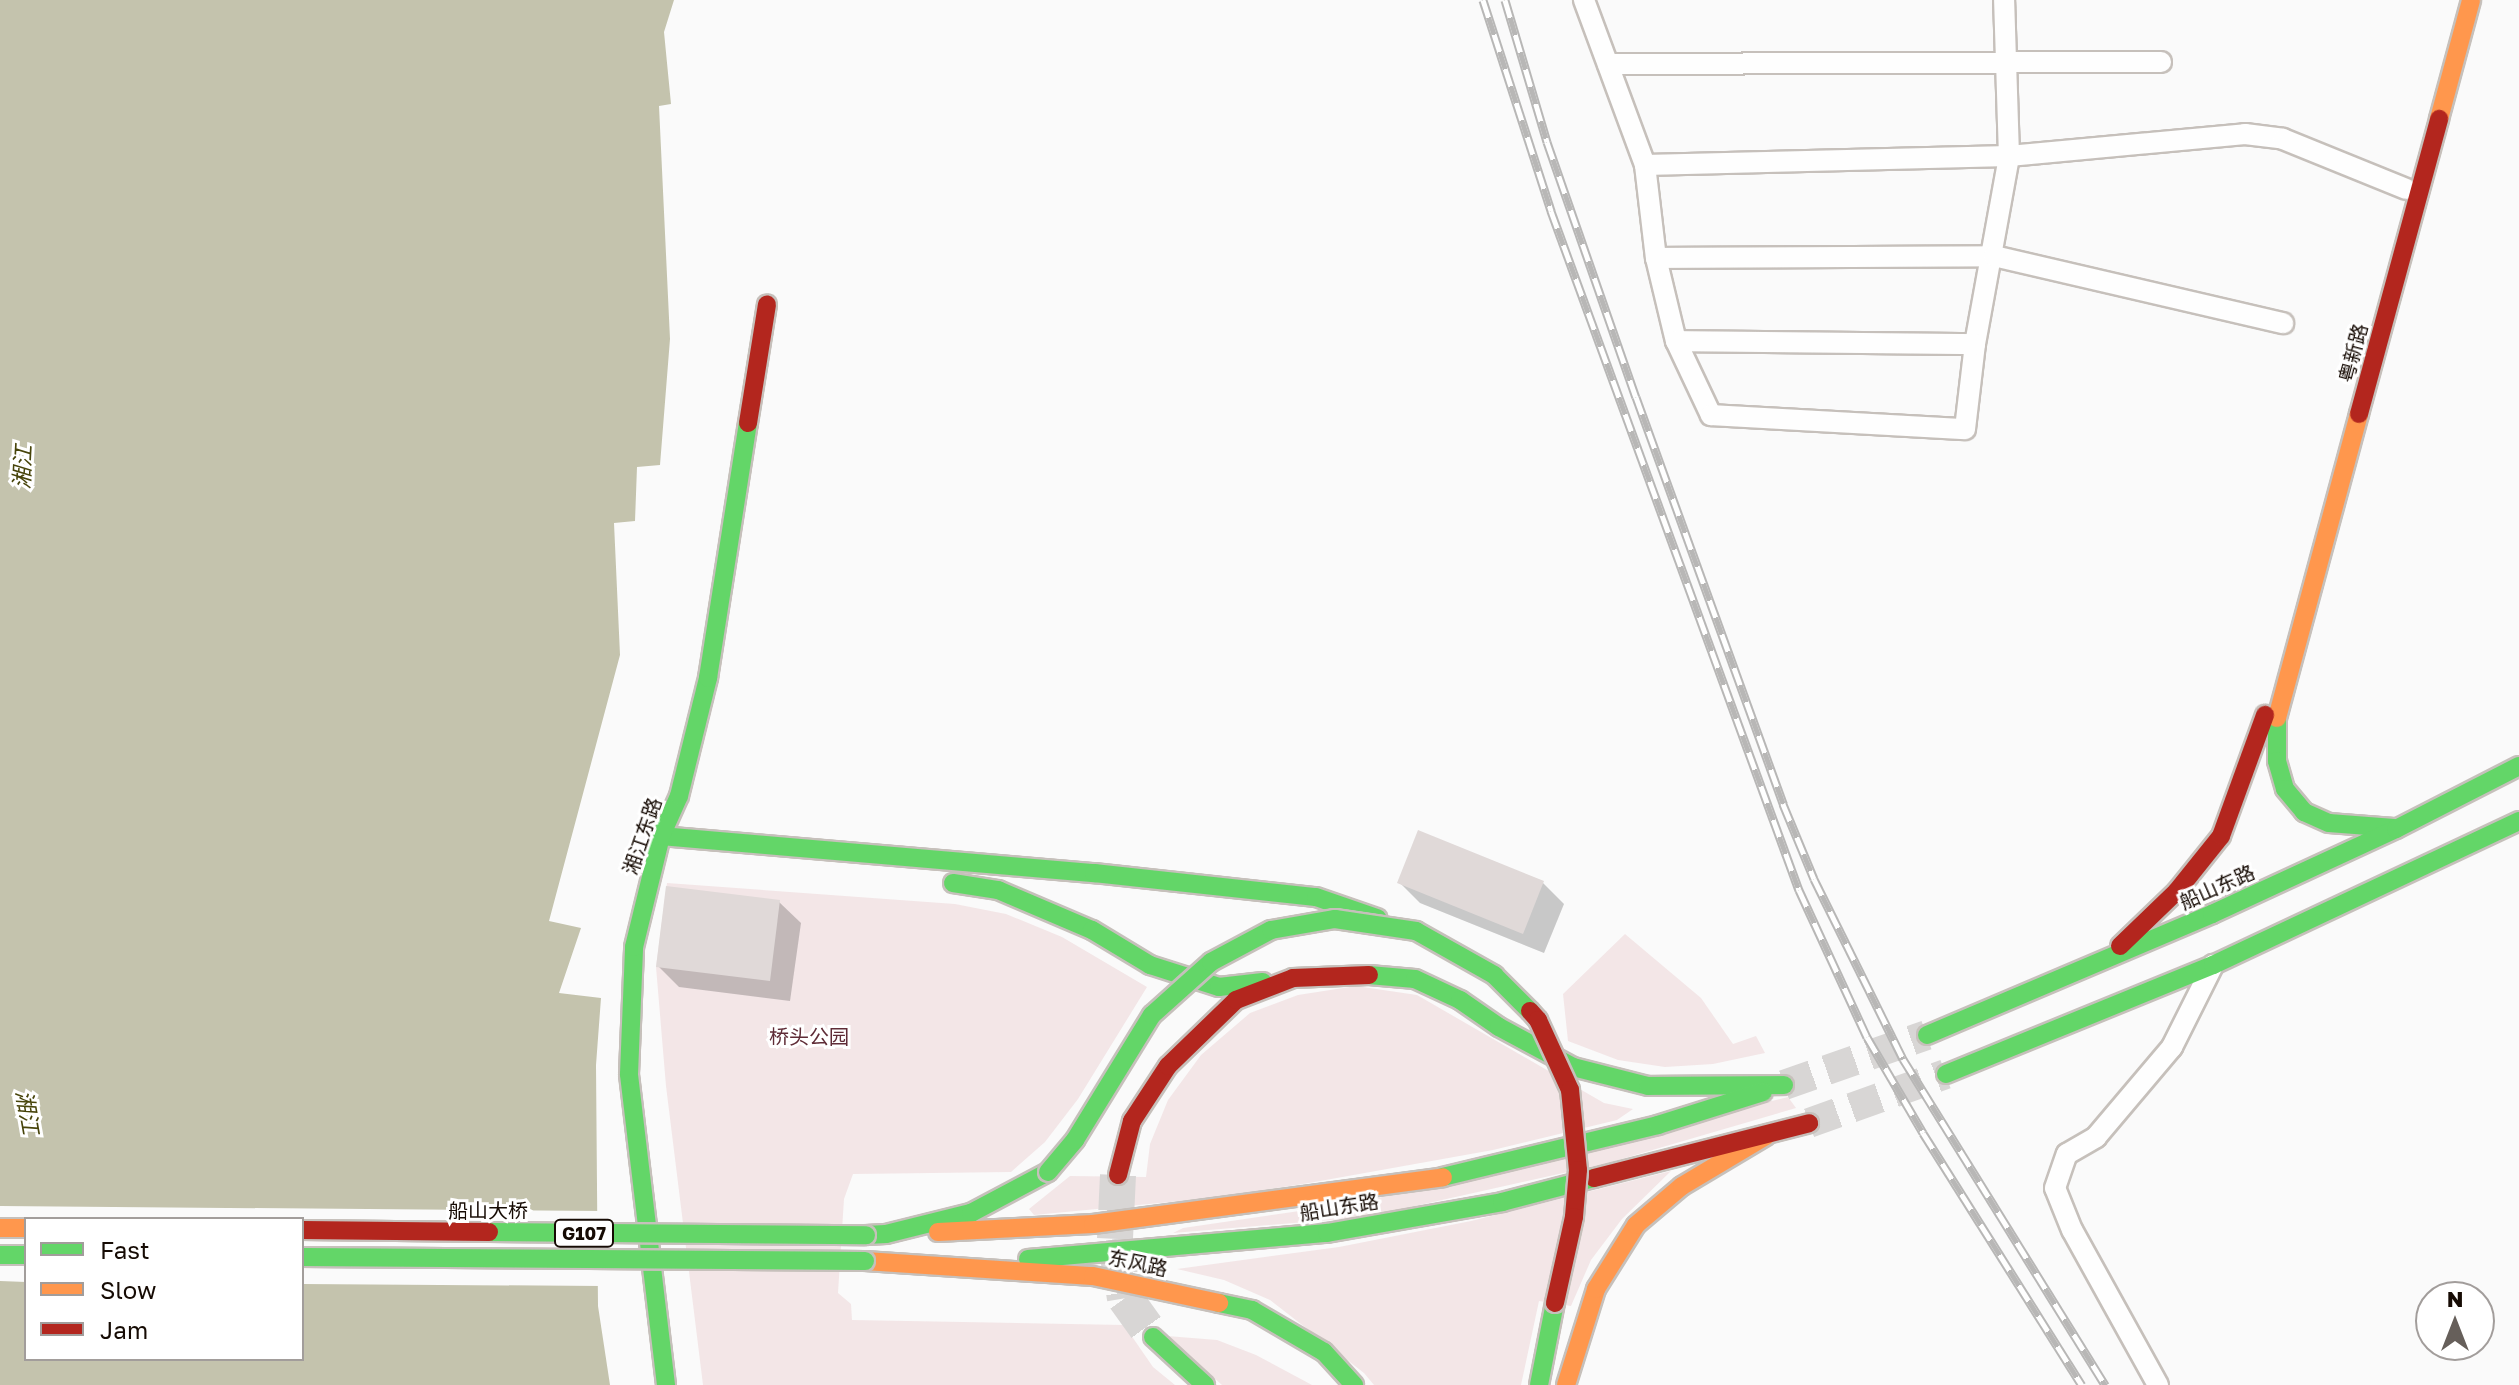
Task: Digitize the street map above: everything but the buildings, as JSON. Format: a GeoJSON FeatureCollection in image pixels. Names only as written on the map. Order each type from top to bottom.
{"type":"FeatureCollection","features":[{"type":"Feature","properties":{"kind":"main road","name":"粤新路"},"geometry":{"type":"LineString","coordinates":[[2271,716],[2456,0]]}},
{"type":"Feature","properties":{"kind":"main road","name":"粤新路"},"geometry":{"type":"LineString","coordinates":[[2271,716],[2471,0]]}},
{"type":"Feature","properties":{"kind":"main road","name":"湘江东路"},"geometry":{"type":"LineString","coordinates":[[666,1385],[629,1074],[634,947],[661,836],[679,796],[708,678],[767,305]]}},
{"type":"Feature","properties":{"kind":"main road"},"geometry":{"type":"LineString","coordinates":[[2271,716],[2277,761],[2285,789],[2304,812],[2329,823],[2396,829]]}},
{"type":"Feature","properties":{"kind":"main road"},"geometry":{"type":"LineString","coordinates":[[2107,958],[2177,891],[2221,836],[2271,716]]}},
{"type":"Feature","properties":{"kind":"main road","name":"船山东路"},"geometry":{"type":"LineString","coordinates":[[1927,1035],[2396,829],[2519,766]]}},
{"type":"Feature","properties":{"kind":"main road"},"geometry":{"type":"LineString","coordinates":[[1946,1074],[2213,965],[2519,821]]}},
{"type":"Feature","properties":{"kind":"main road"},"geometry":{"type":"LineString","coordinates":[[661,836],[1094,873],[1316,897],[1416,931],[1494,975],[1538,1020],[1570,1090],[1578,1170],[1574,1217],[1539,1385]]}},
{"type":"Feature","properties":{"kind":"main road"},"geometry":{"type":"LineString","coordinates":[[728,842],[905,876]]}},
{"type":"Feature","properties":{"kind":"main road"},"geometry":{"type":"LineString","coordinates":[[936,881],[998,890],[1092,930],[1150,965],[1219,987],[1293,978]]}},
{"type":"Feature","properties":{"kind":"main road"},"geometry":{"type":"LineString","coordinates":[[886,1234],[971,1213],[1048,1172],[1083,1128],[1152,1015],[1211,962],[1271,930],[1335,919],[1416,931]]}},
{"type":"Feature","properties":{"kind":"main road","name":"船山东路"},"geometry":{"type":"LineString","coordinates":[[866,1235],[1093,1224],[1441,1177],[1658,1125],[1784,1085],[1648,1086],[1573,1067],[1499,1027],[1460,1000],[1415,979],[1350,973],[1293,978]]}},
{"type":"Feature","properties":{"kind":"main road"},"geometry":{"type":"LineString","coordinates":[[1118,1175],[1132,1121],[1168,1066],[1236,1000],[1293,978]]}},
{"type":"Feature","properties":{"kind":"main road","name":"船山东路"},"geometry":{"type":"LineString","coordinates":[[304,1257],[886,1262],[1033,1259],[1327,1233],[1502,1202],[1809,1123]]}},
{"type":"Feature","properties":{"kind":"main road"},"geometry":{"type":"LineString","coordinates":[[1566,1385],[1596,1289],[1636,1225],[1682,1186],[1766,1136]]}},
{"type":"Feature","properties":{"kind":"main road"},"geometry":{"type":"LineString","coordinates":[[0,1228],[24,1228]]}},
{"type":"Feature","properties":{"kind":"main road","name":"船山大桥"},"geometry":{"type":"LineString","coordinates":[[304,1230],[866,1235]]}},
{"type":"Feature","properties":{"kind":"main road"},"geometry":{"type":"LineString","coordinates":[[0,1255],[24,1255]]}},
{"type":"Feature","properties":{"kind":"main road","name":"东风路"},"geometry":{"type":"LineString","coordinates":[[886,1262],[1093,1276],[1252,1310],[1324,1352],[1354,1385]]}},
{"type":"Feature","properties":{"kind":"main road"},"geometry":{"type":"LineString","coordinates":[[1153,1337],[1205,1385]]}},
{"type":"Feature","properties":{"kind":"street"},"geometry":{"type":"LineString","coordinates":[[1584,0],[1645,165],[1656,258],[1676,341],[1711,415],[1965,429],[1975,344],[2009,156],[2004,0]]}},
{"type":"Feature","properties":{"kind":"street"},"geometry":{"type":"LineString","coordinates":[[1608,64],[2161,62]]}},
{"type":"Feature","properties":{"kind":"street"},"geometry":{"type":"LineString","coordinates":[[1645,165],[2009,156],[2245,134],[2283,139],[2406,189]]}},
{"type":"Feature","properties":{"kind":"street"},"geometry":{"type":"LineString","coordinates":[[1656,258],[1991,256],[2283,323]]}},
{"type":"Feature","properties":{"kind":"street"},"geometry":{"type":"LineString","coordinates":[[1676,341],[1975,344]]}},
{"type":"Feature","properties":{"kind":"street"},"geometry":{"type":"LineString","coordinates":[[2158,1385],[2072,1230],[2055,1188],[2067,1154],[2096,1137],[2172,1047],[2213,965]]}},
{"type":"Feature","properties":{"kind":"green space","name":"桥头公园"},"geometry":{"type":"Polygon","coordinates":[[[667,883],[955,904],[1006,914],[1062,937],[1147,987],[1078,1099],[1045,1142],[1011,1172],[853,1174],[844,1199],[838,1293],[851,1304],[852,1320],[1124,1325],[1153,1367],[1175,1385],[703,1385],[666,1086],[656,967],[667,883]]]}},
{"type":"Feature","properties":{"kind":"green space"},"geometry":{"type":"Polygon","coordinates":[[[1625,934],[1701,998],[1733,1044],[1756,1036],[1765,1053],[1713,1064],[1665,1067],[1618,1060],[1568,1041],[1563,994],[1625,934]]]}},
{"type":"Feature","properties":{"kind":"green space"},"geometry":{"type":"Polygon","coordinates":[[[1356,986],[1417,995],[1604,1103],[1633,1109],[1617,1120],[1493,1150],[1309,1183],[1212,1198],[1034,1215],[1029,1209],[1070,1176],[1146,1177],[1150,1144],[1168,1100],[1201,1055],[1250,1013],[1298,995],[1356,986]]]}},
{"type":"Feature","properties":{"kind":"green space"},"geometry":{"type":"Polygon","coordinates":[[[1788,1097],[1796,1108],[1608,1163],[1366,1217],[1173,1233],[1183,1228],[1362,1202],[1788,1097]]]}},
{"type":"Feature","properties":{"kind":"green space"},"geometry":{"type":"Polygon","coordinates":[[[1671,1171],[1622,1219],[1591,1260],[1571,1306],[1539,1301],[1521,1385],[1374,1385],[1364,1373],[1270,1300],[1224,1280],[1177,1269],[1339,1247],[1471,1221],[1671,1171]]]}},
{"type":"Feature","properties":{"kind":"green space"},"geometry":{"type":"Polygon","coordinates":[[[1167,1336],[1217,1340],[1256,1355],[1312,1385],[1222,1385],[1167,1336]]]}},
{"type":"Feature","properties":{"kind":"water","name":"湘江"},"geometry":{"type":"Polygon","coordinates":[[[0,0],[674,0],[664,32],[671,104],[659,106],[670,339],[660,465],[637,467],[635,521],[614,523],[620,655],[549,921],[581,928],[559,993],[601,998],[596,1065],[598,1306],[610,1385],[0,1385],[0,0]]]}},
{"type":"Feature","properties":{"kind":"pier"},"geometry":{"type":"Polygon","coordinates":[[[0,1206],[602,1211],[602,1286],[304,1284],[304,1217],[24,1217],[24,1282],[0,1281],[0,1206]]]}},
{"type":"Feature","properties":{"kind":"tunnel"},"geometry":{"type":"LineString","coordinates":[[1784,1085],[1927,1035]]}},
{"type":"Feature","properties":{"kind":"tunnel"},"geometry":{"type":"LineString","coordinates":[[1809,1123],[1946,1074]]}},
{"type":"Feature","properties":{"kind":"tunnel"},"geometry":{"type":"LineString","coordinates":[[1118,1175],[1115,1239],[1125,1298],[1153,1337]]}},
{"type":"Feature","properties":{"kind":"railway"},"geometry":{"type":"LineString","coordinates":[[1483,0],[1551,211],[1799,890],[1867,1037],[1923,1133],[2082,1385]]}},
{"type":"Feature","properties":{"kind":"railway"},"geometry":{"type":"LineString","coordinates":[[1505,0],[1547,142],[1636,397],[1783,804],[1814,879],[1903,1059],[2105,1385]]}},
{"type":"Feature","properties":{"kind":"traffic: fast"},"geometry":{"type":"LineString","coordinates":[[666,1385],[629,1074],[634,947],[661,836],[679,796],[708,678],[748,423]]}},
{"type":"Feature","properties":{"kind":"traffic: fast"},"geometry":{"type":"LineString","coordinates":[[2277,718],[2277,761],[2285,789],[2304,812],[2329,823],[2394,828]]}},
{"type":"Feature","properties":{"kind":"traffic: fast"},"geometry":{"type":"LineString","coordinates":[[1927,1035],[2212,914],[2396,829],[2519,766]]}},
{"type":"Feature","properties":{"kind":"traffic: fast"},"geometry":{"type":"LineString","coordinates":[[1946,1074],[2213,965],[2519,821]]}},
{"type":"Feature","properties":{"kind":"traffic: fast"},"geometry":{"type":"LineString","coordinates":[[661,836],[1094,873],[1316,897],[1377,918]]}},
{"type":"Feature","properties":{"kind":"traffic: fast"},"geometry":{"type":"LineString","coordinates":[[953,883],[998,890],[1092,930],[1150,965],[1219,987],[1263,982]]}},
{"type":"Feature","properties":{"kind":"traffic: fast"},"geometry":{"type":"LineString","coordinates":[[1048,1172],[1075,1140],[1152,1015],[1211,962],[1271,930],[1335,919],[1416,931],[1494,975],[1530,1011]]}},
{"type":"Feature","properties":{"kind":"traffic: fast"},"geometry":{"type":"LineString","coordinates":[[1369,975],[1415,979],[1460,1000],[1499,1027],[1573,1067],[1648,1086],[1784,1085]]}},
{"type":"Feature","properties":{"kind":"traffic: fast"},"geometry":{"type":"LineString","coordinates":[[1443,1177],[1658,1125],[1763,1092]]}},
{"type":"Feature","properties":{"kind":"traffic: fast"},"geometry":{"type":"LineString","coordinates":[[866,1235],[886,1234],[971,1213],[1048,1172]]}},
{"type":"Feature","properties":{"kind":"traffic: fast"},"geometry":{"type":"LineString","coordinates":[[1028,1259],[1327,1233],[1502,1202],[1594,1178]]}},
{"type":"Feature","properties":{"kind":"traffic: fast"},"geometry":{"type":"LineString","coordinates":[[489,1232],[866,1235]]}},
{"type":"Feature","properties":{"kind":"traffic: fast"},"geometry":{"type":"LineString","coordinates":[[0,1255],[24,1255]]}},
{"type":"Feature","properties":{"kind":"traffic: fast"},"geometry":{"type":"LineString","coordinates":[[304,1257],[865,1261]]}},
{"type":"Feature","properties":{"kind":"traffic: fast"},"geometry":{"type":"LineString","coordinates":[[1219,1303],[1252,1310],[1324,1352],[1354,1385]]}},
{"type":"Feature","properties":{"kind":"traffic: fast"},"geometry":{"type":"LineString","coordinates":[[1539,1385],[1555,1303]]}},
{"type":"Feature","properties":{"kind":"traffic: fast"},"geometry":{"type":"LineString","coordinates":[[1153,1337],[1205,1385]]}},
{"type":"Feature","properties":{"kind":"traffic: slow"},"geometry":{"type":"LineString","coordinates":[[2439,119],[2471,0]]}},
{"type":"Feature","properties":{"kind":"traffic: slow"},"geometry":{"type":"LineString","coordinates":[[2277,718],[2359,414]]}},
{"type":"Feature","properties":{"kind":"traffic: slow"},"geometry":{"type":"LineString","coordinates":[[1566,1385],[1596,1289],[1636,1225],[1682,1186],[1766,1136]]}},
{"type":"Feature","properties":{"kind":"traffic: slow"},"geometry":{"type":"LineString","coordinates":[[938,1232],[1093,1224],[1443,1177]]}},
{"type":"Feature","properties":{"kind":"traffic: slow"},"geometry":{"type":"LineString","coordinates":[[0,1228],[24,1228]]}},
{"type":"Feature","properties":{"kind":"traffic: slow"},"geometry":{"type":"LineString","coordinates":[[865,1261],[1093,1276],[1219,1303]]}},
{"type":"Feature","properties":{"kind":"traffic: jam"},"geometry":{"type":"LineString","coordinates":[[2359,414],[2439,119]]}},
{"type":"Feature","properties":{"kind":"traffic: jam"},"geometry":{"type":"LineString","coordinates":[[748,423],[767,305]]}},
{"type":"Feature","properties":{"kind":"traffic: jam"},"geometry":{"type":"LineString","coordinates":[[2120,946],[2177,891],[2221,836],[2265,715]]}},
{"type":"Feature","properties":{"kind":"traffic: jam"},"geometry":{"type":"LineString","coordinates":[[1118,1175],[1132,1121],[1168,1066],[1236,1000],[1293,978],[1369,975]]}},
{"type":"Feature","properties":{"kind":"traffic: jam"},"geometry":{"type":"LineString","coordinates":[[1530,1011],[1538,1020],[1570,1090],[1578,1170],[1574,1217],[1555,1303]]}},
{"type":"Feature","properties":{"kind":"traffic: jam"},"geometry":{"type":"LineString","coordinates":[[1594,1178],[1809,1123]]}},
{"type":"Feature","properties":{"kind":"traffic: jam"},"geometry":{"type":"LineString","coordinates":[[304,1230],[489,1232]]}}]}
